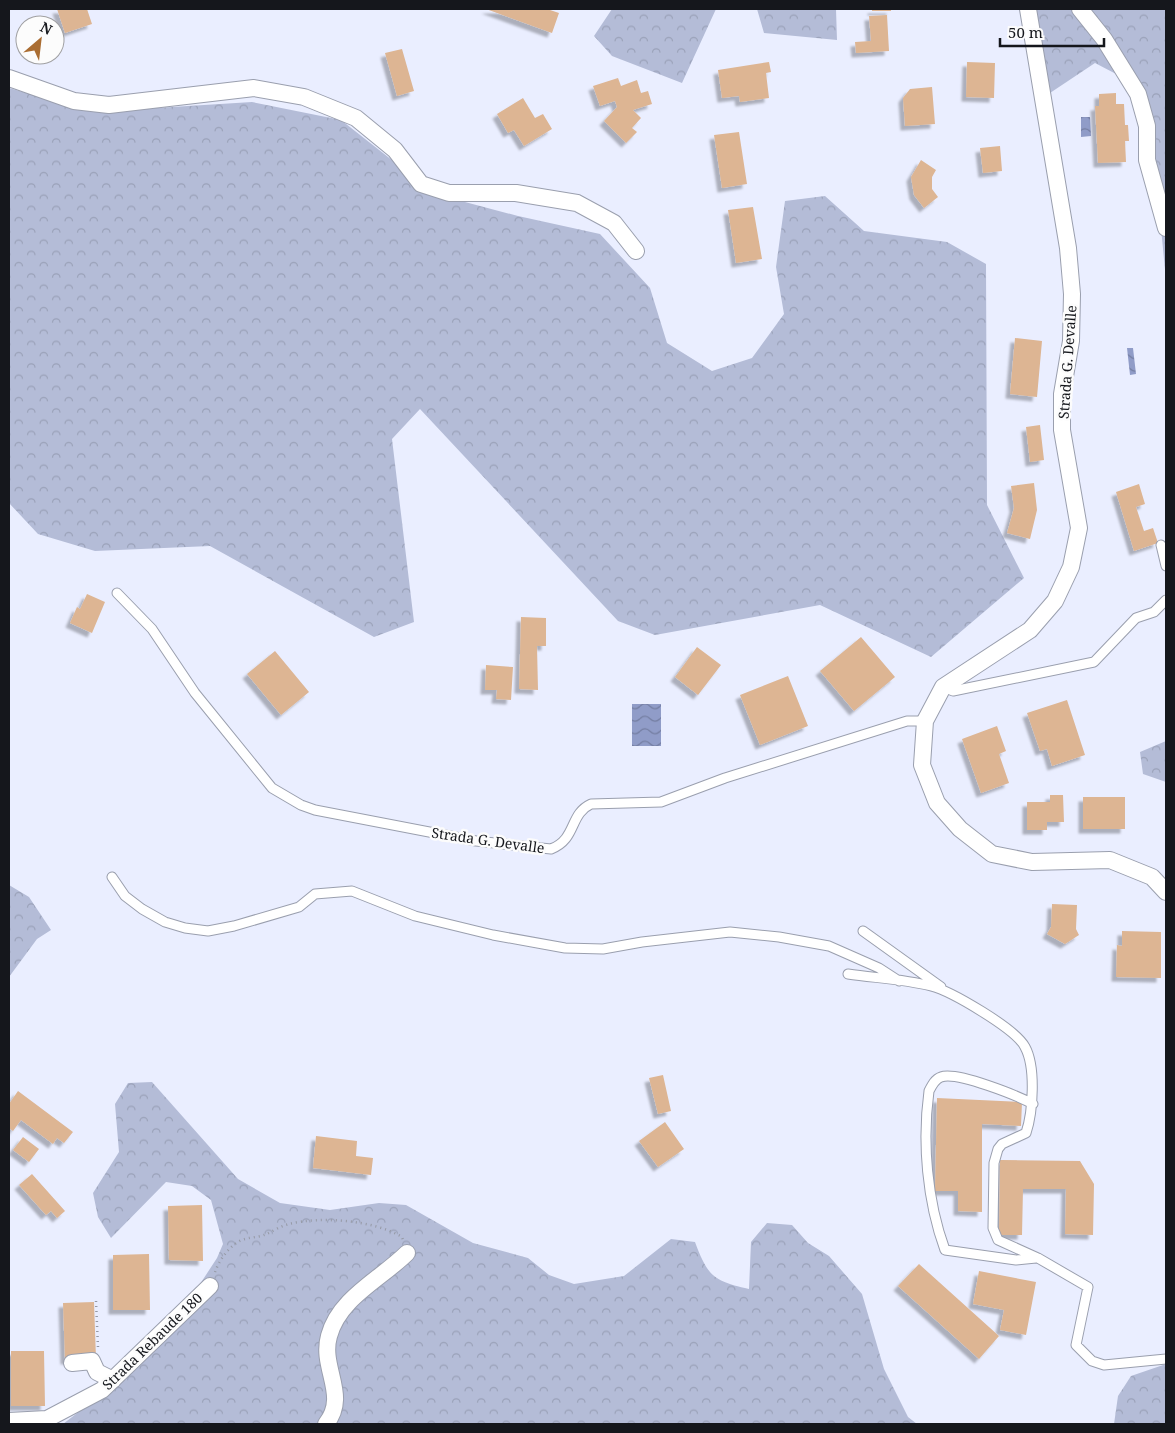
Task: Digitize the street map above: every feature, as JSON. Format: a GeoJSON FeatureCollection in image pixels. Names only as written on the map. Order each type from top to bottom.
{"type":"FeatureCollection","features":[{"type":"Feature","properties":{"kind":"street","name":"Strada G. Devalle"},"geometry":{"type":"LineString","coordinates":[[1028,9],[1068,248],[1072,294],[1071,341],[1062,394],[1062,430],[1079,528],[1067,575],[1055,601],[1037,623],[1030,630],[943,687],[925,721],[922,765],[938,803],[960,829],[992,854],[1032,862],[1110,860],[1152,877],[1166,892]]}},
{"type":"Feature","properties":{"kind":"street"},"geometry":{"type":"LineString","coordinates":[[1080,9],[1104,39],[1138,94],[1147,126],[1147,160],[1166,228]]}},
{"type":"Feature","properties":{"kind":"street"},"geometry":{"type":"LineString","coordinates":[[9,78],[74,101],[109,105],[254,88],[304,97],[356,118],[394,150],[421,184],[449,193],[516,194],[577,203],[614,223],[636,251]]}},
{"type":"Feature","properties":{"kind":"street"},"geometry":{"type":"LineString","coordinates":[[326,1424],[332,1416],[336,1394],[325,1356],[329,1335],[339,1315],[372,1279],[392,1268],[407,1253]]}},
{"type":"Feature","properties":{"kind":"street","name":"Strada Rebaude 180"},"geometry":{"type":"LineString","coordinates":[[9,1421],[47,1419],[102,1390],[210,1286]]}},
{"type":"Feature","properties":{"kind":"street"},"geometry":{"type":"LineString","coordinates":[[72,1363],[92,1361],[97,1372],[113,1380]]}},
{"type":"Feature","properties":{"kind":"lane"},"geometry":{"type":"LineString","coordinates":[[1161,545],[1166,566]]}},
{"type":"Feature","properties":{"kind":"lane","name":"Strada G. Devalle"},"geometry":{"type":"LineString","coordinates":[[117,593],[152,629],[195,692],[272,788],[293,801],[314,810],[476,840],[551,849],[567,840],[579,813],[584,807],[591,804],[661,802],[725,778],[858,738],[907,720],[925,721]]}},
{"type":"Feature","properties":{"kind":"lane"},"geometry":{"type":"LineString","coordinates":[[943,687],[953,691],[1094,662],[1136,618],[1154,612],[1166,600]]}},
{"type":"Feature","properties":{"kind":"lane"},"geometry":{"type":"LineString","coordinates":[[112,877],[125,896],[142,909],[165,922],[184,928],[208,931],[234,926],[290,910],[315,894],[352,891],[415,916],[494,935],[565,948],[602,949],[642,942],[730,932],[779,937],[829,946],[879,968],[899,982]]}},
{"type":"Feature","properties":{"kind":"lane"},"geometry":{"type":"LineString","coordinates":[[863,931],[946,992],[990,1018],[1021,1041],[1026,1049],[1033,1104],[1026,1133],[1021,1137],[1002,1144],[998,1149],[994,1163],[993,1228],[998,1240],[1038,1258],[1088,1287],[1076,1345],[1092,1361],[1104,1365],[1166,1359]]}},
{"type":"Feature","properties":{"kind":"lane"},"geometry":{"type":"LineString","coordinates":[[848,974],[930,986],[946,992]]}},
{"type":"Feature","properties":{"kind":"lane"},"geometry":{"type":"LineString","coordinates":[[1033,1104],[1016,1095],[963,1077],[943,1076],[932,1083],[929,1090],[926,1151],[938,1232],[945,1250],[1016,1260],[1038,1258]]}},
{"type":"Feature","properties":{"kind":"path"},"geometry":{"type":"LineString","coordinates":[[210,1286],[220,1260],[238,1241],[262,1236],[288,1224],[316,1221],[369,1225],[391,1230],[402,1237],[407,1253]]}},
{"type":"Feature","properties":{"kind":"path"},"geometry":{"type":"LineString","coordinates":[[96,1301],[98,1356]]}},
{"type":"Feature","properties":{"kind":"green space"},"geometry":{"type":"Polygon","coordinates":[[[612,9],[716,9],[682,83],[612,56],[594,36],[612,9]]]}},
{"type":"Feature","properties":{"kind":"green space"},"geometry":{"type":"Polygon","coordinates":[[[757,9],[836,9],[837,40],[764,33],[757,9]]]}},
{"type":"Feature","properties":{"kind":"green space"},"geometry":{"type":"Polygon","coordinates":[[[1033,9],[1166,9],[1166,280],[1154,155],[1141,87],[1095,63],[1047,95],[1033,9]]]}},
{"type":"Feature","properties":{"kind":"green space"},"geometry":{"type":"Polygon","coordinates":[[[9,88],[92,112],[252,102],[341,120],[435,194],[518,216],[600,234],[650,288],[667,343],[712,371],[752,358],[784,314],[776,267],[785,201],[825,196],[864,231],[947,242],[986,264],[987,505],[1024,578],[931,657],[820,605],[655,635],[618,621],[420,409],[392,439],[414,622],[374,637],[210,546],[95,551],[38,534],[9,503],[9,88]]]}},
{"type":"Feature","properties":{"kind":"green space"},"geometry":{"type":"Polygon","coordinates":[[[1166,741],[1166,782],[1143,774],[1140,752],[1166,741]]]}},
{"type":"Feature","properties":{"kind":"green space"},"geometry":{"type":"Polygon","coordinates":[[[9,885],[29,897],[51,930],[37,939],[9,977],[9,885]]]}},
{"type":"Feature","properties":{"kind":"green space"},"geometry":{"type":"Polygon","coordinates":[[[152,1082],[238,1179],[280,1203],[330,1210],[379,1203],[406,1205],[473,1243],[528,1258],[549,1275],[574,1284],[624,1276],[671,1239],[695,1242],[704,1263],[714,1276],[728,1283],[749,1289],[751,1242],[767,1223],[792,1225],[808,1243],[829,1256],[862,1294],[884,1369],[908,1417],[917,1424],[63,1424],[124,1377],[187,1304],[217,1258],[223,1244],[211,1200],[192,1186],[166,1182],[111,1238],[98,1217],[93,1193],[119,1152],[115,1104],[128,1083],[152,1082]]]}},
{"type":"Feature","properties":{"kind":"green space"},"geometry":{"type":"Polygon","coordinates":[[[1166,1364],[1166,1424],[1114,1424],[1118,1396],[1131,1376],[1166,1364]]]}},
{"type":"Feature","properties":{"kind":"water"},"geometry":{"type":"Polygon","coordinates":[[[1081,117],[1090,117],[1091,136],[1081,137],[1081,117]]]}},
{"type":"Feature","properties":{"kind":"water"},"geometry":{"type":"Polygon","coordinates":[[[1127,348],[1133,348],[1136,374],[1130,375],[1127,348]]]}},
{"type":"Feature","properties":{"kind":"water"},"geometry":{"type":"Polygon","coordinates":[[[632,704],[661,704],[661,746],[632,746],[632,704]]]}},
{"type":"Feature","properties":{"kind":"building"},"geometry":{"type":"Polygon","coordinates":[[[57,9],[87,9],[92,24],[65,33],[65,15],[59,15],[57,9]]]}},
{"type":"Feature","properties":{"kind":"building"},"geometry":{"type":"Polygon","coordinates":[[[486,9],[547,9],[559,13],[552,33],[486,9]]]}},
{"type":"Feature","properties":{"kind":"building"},"geometry":{"type":"Polygon","coordinates":[[[872,9],[891,9],[891,11],[872,11],[872,9]]]}},
{"type":"Feature","properties":{"kind":"building"},"geometry":{"type":"Polygon","coordinates":[[[887,15],[889,51],[856,53],[855,42],[871,41],[869,16],[887,15]]]}},
{"type":"Feature","properties":{"kind":"building"},"geometry":{"type":"Polygon","coordinates":[[[402,49],[414,91],[397,96],[385,53],[402,49]]]}},
{"type":"Feature","properties":{"kind":"building"},"geometry":{"type":"Polygon","coordinates":[[[769,62],[771,72],[766,73],[769,98],[740,102],[739,96],[722,98],[718,70],[769,62]]]}},
{"type":"Feature","properties":{"kind":"building"},"geometry":{"type":"Polygon","coordinates":[[[967,62],[995,63],[994,98],[966,97],[967,62]]]}},
{"type":"Feature","properties":{"kind":"building"},"geometry":{"type":"Polygon","coordinates":[[[618,78],[621,86],[637,80],[641,93],[648,91],[652,104],[633,110],[641,118],[632,128],[637,132],[626,143],[604,121],[617,107],[615,101],[600,106],[593,86],[618,78]]]}},
{"type":"Feature","properties":{"kind":"building"},"geometry":{"type":"Polygon","coordinates":[[[932,87],[935,124],[905,126],[903,98],[910,89],[932,87]]]}},
{"type":"Feature","properties":{"kind":"building"},"geometry":{"type":"Polygon","coordinates":[[[1116,93],[1116,104],[1124,104],[1125,125],[1128,125],[1129,141],[1125,141],[1126,162],[1098,163],[1095,106],[1099,106],[1099,94],[1116,93]]]}},
{"type":"Feature","properties":{"kind":"building"},"geometry":{"type":"Polygon","coordinates":[[[523,98],[535,118],[543,114],[552,129],[524,146],[514,130],[508,133],[497,114],[523,98]]]}},
{"type":"Feature","properties":{"kind":"building"},"geometry":{"type":"Polygon","coordinates":[[[739,132],[747,184],[722,188],[714,135],[739,132]]]}},
{"type":"Feature","properties":{"kind":"building"},"geometry":{"type":"Polygon","coordinates":[[[1000,146],[1002,171],[983,173],[980,148],[1000,146]]]}},
{"type":"Feature","properties":{"kind":"building"},"geometry":{"type":"Polygon","coordinates":[[[921,160],[936,170],[932,177],[932,189],[938,197],[924,208],[914,195],[911,177],[921,160]]]}},
{"type":"Feature","properties":{"kind":"building"},"geometry":{"type":"Polygon","coordinates":[[[753,207],[762,259],[736,263],[728,210],[753,207]]]}},
{"type":"Feature","properties":{"kind":"building"},"geometry":{"type":"Polygon","coordinates":[[[1015,338],[1042,341],[1037,397],[1010,394],[1015,338]]]}},
{"type":"Feature","properties":{"kind":"building"},"geometry":{"type":"Polygon","coordinates":[[[1040,425],[1044,460],[1030,462],[1026,427],[1040,425]]]}},
{"type":"Feature","properties":{"kind":"building"},"geometry":{"type":"Polygon","coordinates":[[[1034,483],[1037,510],[1030,539],[1007,533],[1014,508],[1011,486],[1034,483]]]}},
{"type":"Feature","properties":{"kind":"building"},"geometry":{"type":"Polygon","coordinates":[[[1139,484],[1145,504],[1136,507],[1144,531],[1153,528],[1158,543],[1134,551],[1116,492],[1139,484]]]}},
{"type":"Feature","properties":{"kind":"building"},"geometry":{"type":"Polygon","coordinates":[[[87,594],[105,602],[92,633],[70,623],[77,607],[80,609],[87,594]]]}},
{"type":"Feature","properties":{"kind":"building"},"geometry":{"type":"Polygon","coordinates":[[[521,617],[546,618],[546,646],[537,646],[538,690],[519,689],[521,617]]]}},
{"type":"Feature","properties":{"kind":"building"},"geometry":{"type":"Polygon","coordinates":[[[861,637],[895,677],[854,711],[820,671],[861,637]]]}},
{"type":"Feature","properties":{"kind":"building"},"geometry":{"type":"Polygon","coordinates":[[[697,647],[721,665],[698,695],[675,677],[697,647]]]}},
{"type":"Feature","properties":{"kind":"building"},"geometry":{"type":"Polygon","coordinates":[[[275,651],[309,692],[281,715],[247,674],[275,651]]]}},
{"type":"Feature","properties":{"kind":"building"},"geometry":{"type":"Polygon","coordinates":[[[486,665],[513,667],[511,700],[496,699],[497,690],[485,690],[486,665]]]}},
{"type":"Feature","properties":{"kind":"building"},"geometry":{"type":"Polygon","coordinates":[[[788,676],[808,726],[760,745],[740,695],[788,676]]]}},
{"type":"Feature","properties":{"kind":"building"},"geometry":{"type":"Polygon","coordinates":[[[1067,700],[1085,755],[1052,766],[1047,749],[1040,751],[1027,713],[1067,700]]]}},
{"type":"Feature","properties":{"kind":"building"},"geometry":{"type":"Polygon","coordinates":[[[997,726],[1006,751],[999,754],[1009,783],[981,793],[962,739],[997,726]]]}},
{"type":"Feature","properties":{"kind":"building"},"geometry":{"type":"Polygon","coordinates":[[[1050,795],[1063,795],[1064,822],[1047,822],[1047,830],[1027,830],[1027,802],[1050,802],[1050,795]]]}},
{"type":"Feature","properties":{"kind":"building"},"geometry":{"type":"Polygon","coordinates":[[[1083,797],[1125,797],[1125,829],[1083,829],[1083,797]]]}},
{"type":"Feature","properties":{"kind":"building"},"geometry":{"type":"Polygon","coordinates":[[[1052,904],[1077,905],[1076,929],[1079,935],[1065,944],[1047,934],[1051,927],[1052,904]]]}},
{"type":"Feature","properties":{"kind":"building"},"geometry":{"type":"Polygon","coordinates":[[[1122,931],[1161,932],[1161,978],[1116,977],[1117,945],[1122,946],[1122,931]]]}},
{"type":"Feature","properties":{"kind":"building"},"geometry":{"type":"Polygon","coordinates":[[[663,1075],[671,1111],[658,1114],[649,1078],[663,1075]]]}},
{"type":"Feature","properties":{"kind":"building"},"geometry":{"type":"Polygon","coordinates":[[[18,1091],[73,1132],[64,1143],[57,1138],[53,1144],[21,1120],[13,1131],[9,1128],[9,1104],[18,1091]]]}},
{"type":"Feature","properties":{"kind":"building"},"geometry":{"type":"Polygon","coordinates":[[[937,1098],[1022,1102],[1021,1126],[982,1124],[982,1212],[958,1211],[958,1191],[935,1191],[937,1098]]]}},
{"type":"Feature","properties":{"kind":"building"},"geometry":{"type":"Polygon","coordinates":[[[665,1122],[684,1149],[658,1167],[639,1141],[665,1122]]]}},
{"type":"Feature","properties":{"kind":"building"},"geometry":{"type":"Polygon","coordinates":[[[316,1136],[357,1141],[356,1156],[373,1158],[371,1175],[313,1168],[316,1136]]]}},
{"type":"Feature","properties":{"kind":"building"},"geometry":{"type":"Polygon","coordinates":[[[23,1137],[39,1149],[29,1162],[13,1150],[23,1137]]]}},
{"type":"Feature","properties":{"kind":"building"},"geometry":{"type":"Polygon","coordinates":[[[1000,1160],[1080,1161],[1094,1184],[1093,1235],[1065,1234],[1066,1189],[1023,1189],[1022,1235],[999,1235],[1000,1160]]]}},
{"type":"Feature","properties":{"kind":"building"},"geometry":{"type":"Polygon","coordinates":[[[32,1174],[65,1211],[57,1218],[51,1211],[46,1215],[19,1185],[32,1174]]]}},
{"type":"Feature","properties":{"kind":"building"},"geometry":{"type":"Polygon","coordinates":[[[202,1205],[203,1261],[169,1260],[168,1206],[202,1205]]]}},
{"type":"Feature","properties":{"kind":"building"},"geometry":{"type":"Polygon","coordinates":[[[149,1254],[150,1310],[113,1310],[113,1255],[149,1254]]]}},
{"type":"Feature","properties":{"kind":"building"},"geometry":{"type":"Polygon","coordinates":[[[919,1264],[999,1336],[979,1359],[898,1286],[919,1264]]]}},
{"type":"Feature","properties":{"kind":"building"},"geometry":{"type":"Polygon","coordinates":[[[979,1271],[1036,1282],[1026,1335],[1000,1330],[1004,1310],[973,1304],[979,1271]]]}},
{"type":"Feature","properties":{"kind":"building"},"geometry":{"type":"Polygon","coordinates":[[[94,1302],[96,1359],[65,1360],[63,1303],[94,1302]]]}},
{"type":"Feature","properties":{"kind":"building"},"geometry":{"type":"Polygon","coordinates":[[[11,1351],[44,1351],[45,1406],[11,1406],[11,1351]]]}}]}
